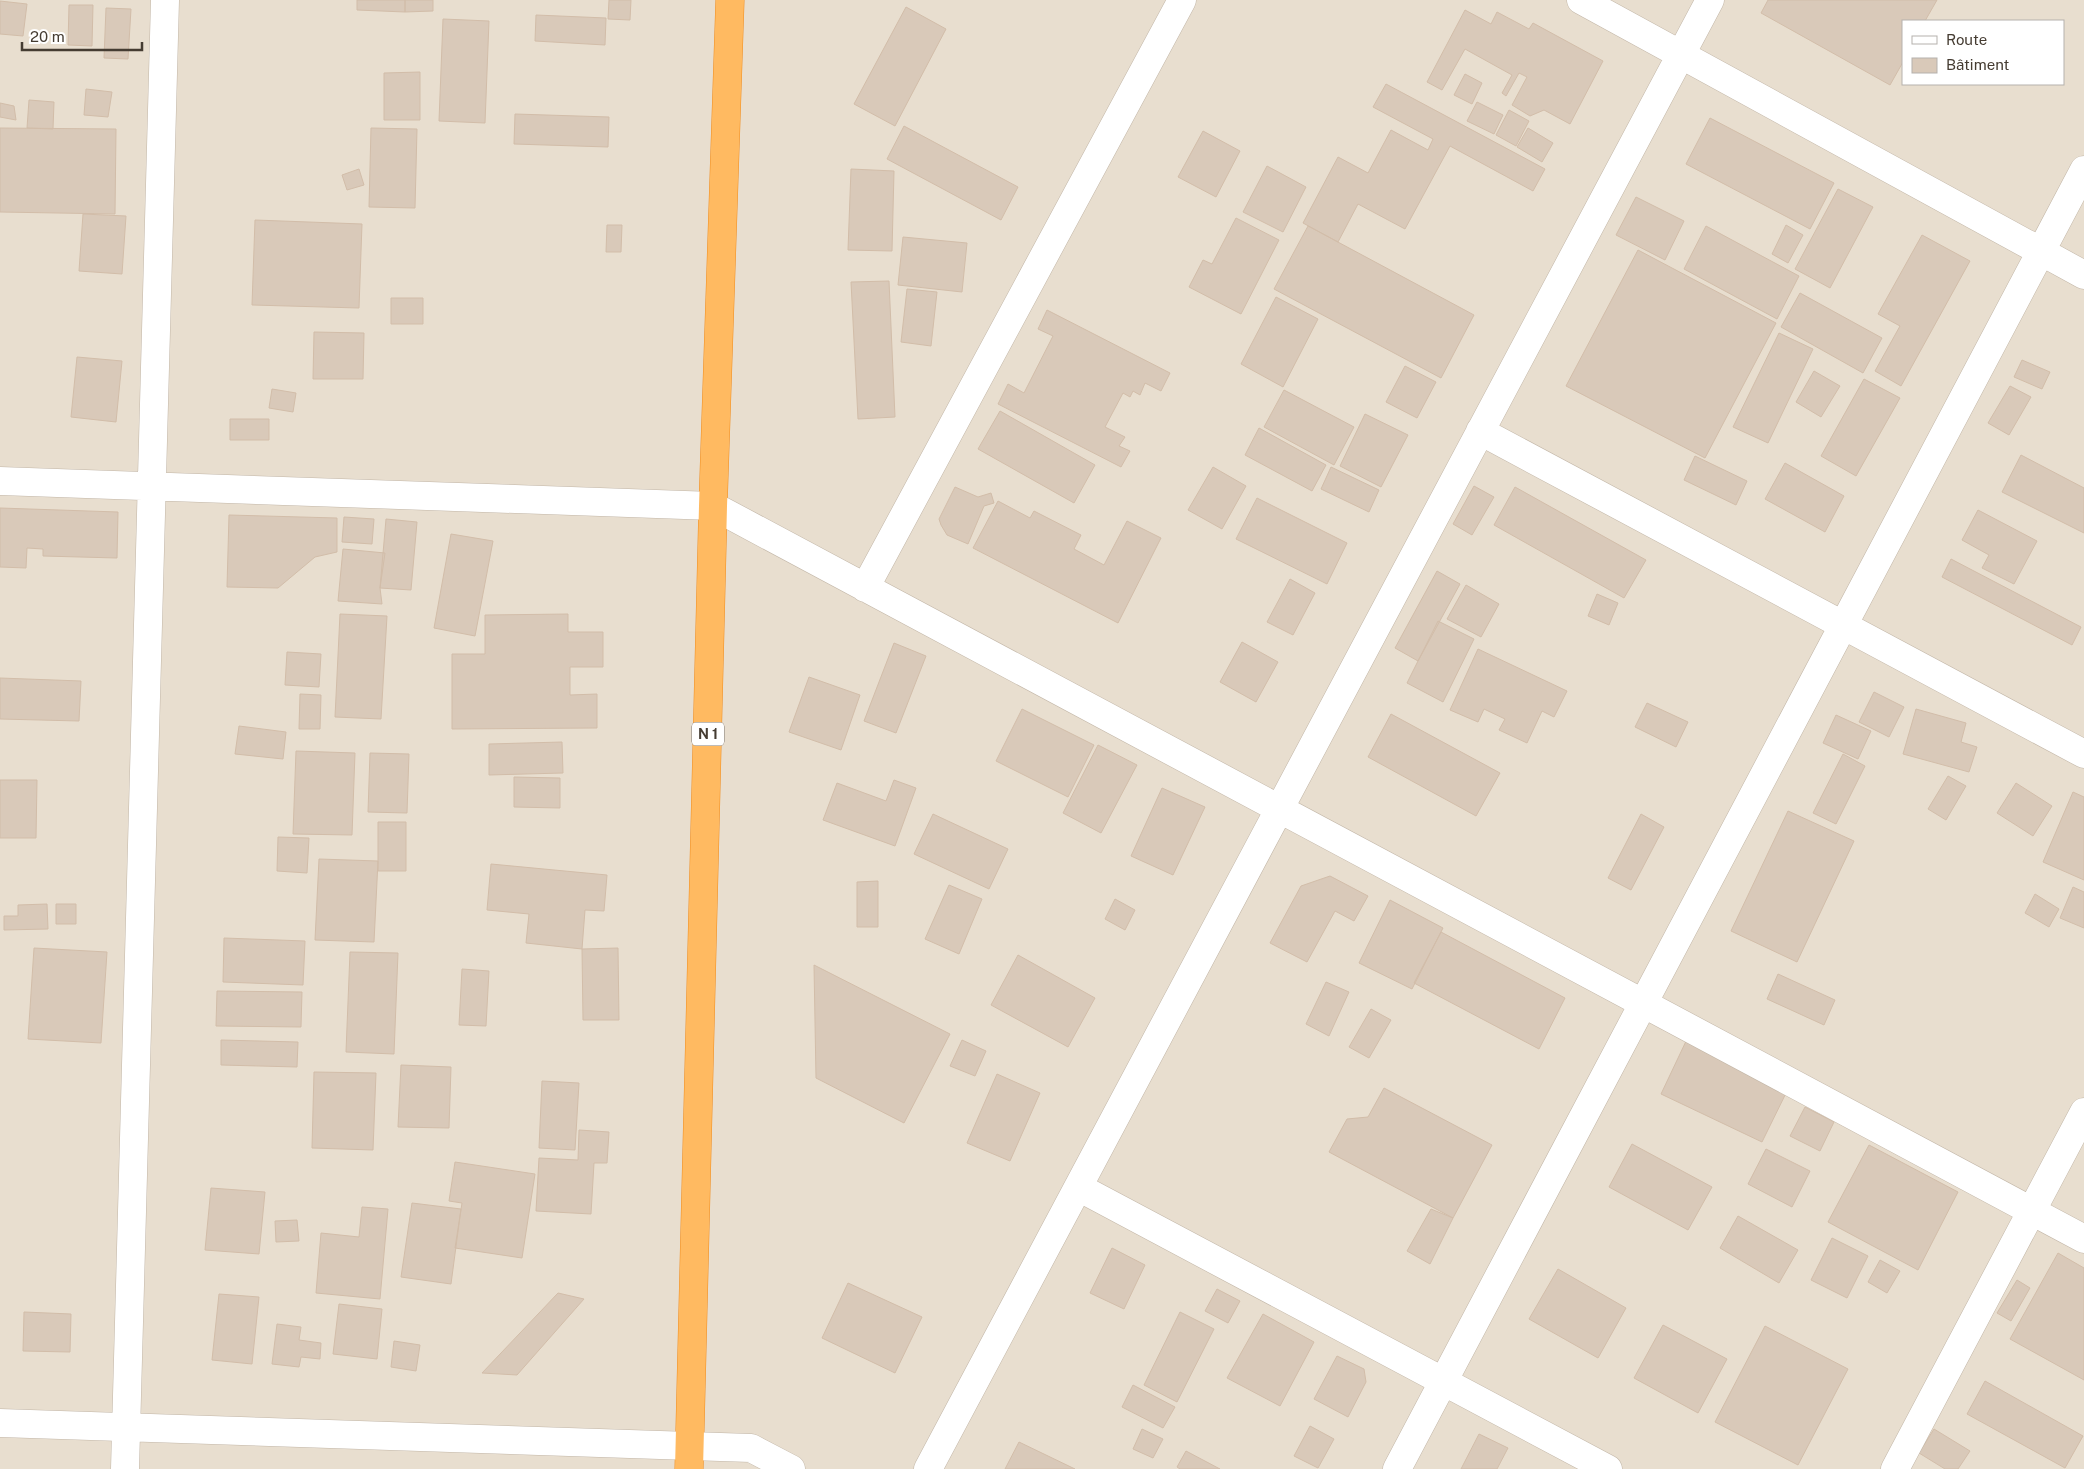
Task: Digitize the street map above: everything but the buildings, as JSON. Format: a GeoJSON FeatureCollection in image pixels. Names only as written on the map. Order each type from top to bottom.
{"type":"FeatureCollection","features":[{"type":"Feature","properties":{"kind":"highway","name":"N 1"},"geometry":{"type":"LineString","coordinates":[[689,1457],[713,506],[730,0]]}},
{"type":"Feature","properties":{"kind":"street"},"geometry":{"type":"LineString","coordinates":[[125,1469],[165,0]]}},
{"type":"Feature","properties":{"kind":"street"},"geometry":{"type":"LineString","coordinates":[[865,588],[1182,0]]}},
{"type":"Feature","properties":{"kind":"street"},"geometry":{"type":"LineString","coordinates":[[1581,0],[2084,275]]}},
{"type":"Feature","properties":{"kind":"street"},"geometry":{"type":"LineString","coordinates":[[928,1469],[1710,0]]}},
{"type":"Feature","properties":{"kind":"street"},"geometry":{"type":"LineString","coordinates":[[1397,1469],[2084,170]]}},
{"type":"Feature","properties":{"kind":"street"},"geometry":{"type":"LineString","coordinates":[[1480,431],[2084,754]]}},
{"type":"Feature","properties":{"kind":"street"},"geometry":{"type":"LineString","coordinates":[[0,481],[713,506],[2084,1238]]}},
{"type":"Feature","properties":{"kind":"street"},"geometry":{"type":"LineString","coordinates":[[1895,1469],[2084,1112]]}},
{"type":"Feature","properties":{"kind":"street"},"geometry":{"type":"LineString","coordinates":[[1078,1187],[1608,1469]]}},
{"type":"Feature","properties":{"kind":"street"},"geometry":{"type":"LineString","coordinates":[[0,1423],[127,1427],[689,1457],[752,1448],[791,1469]]}},
{"type":"Feature","properties":{"kind":"shaded area"},"geometry":{"type":"Polygon","coordinates":[[[0,0],[2084,0],[2084,1469],[0,1469],[0,0]]]}}]}
